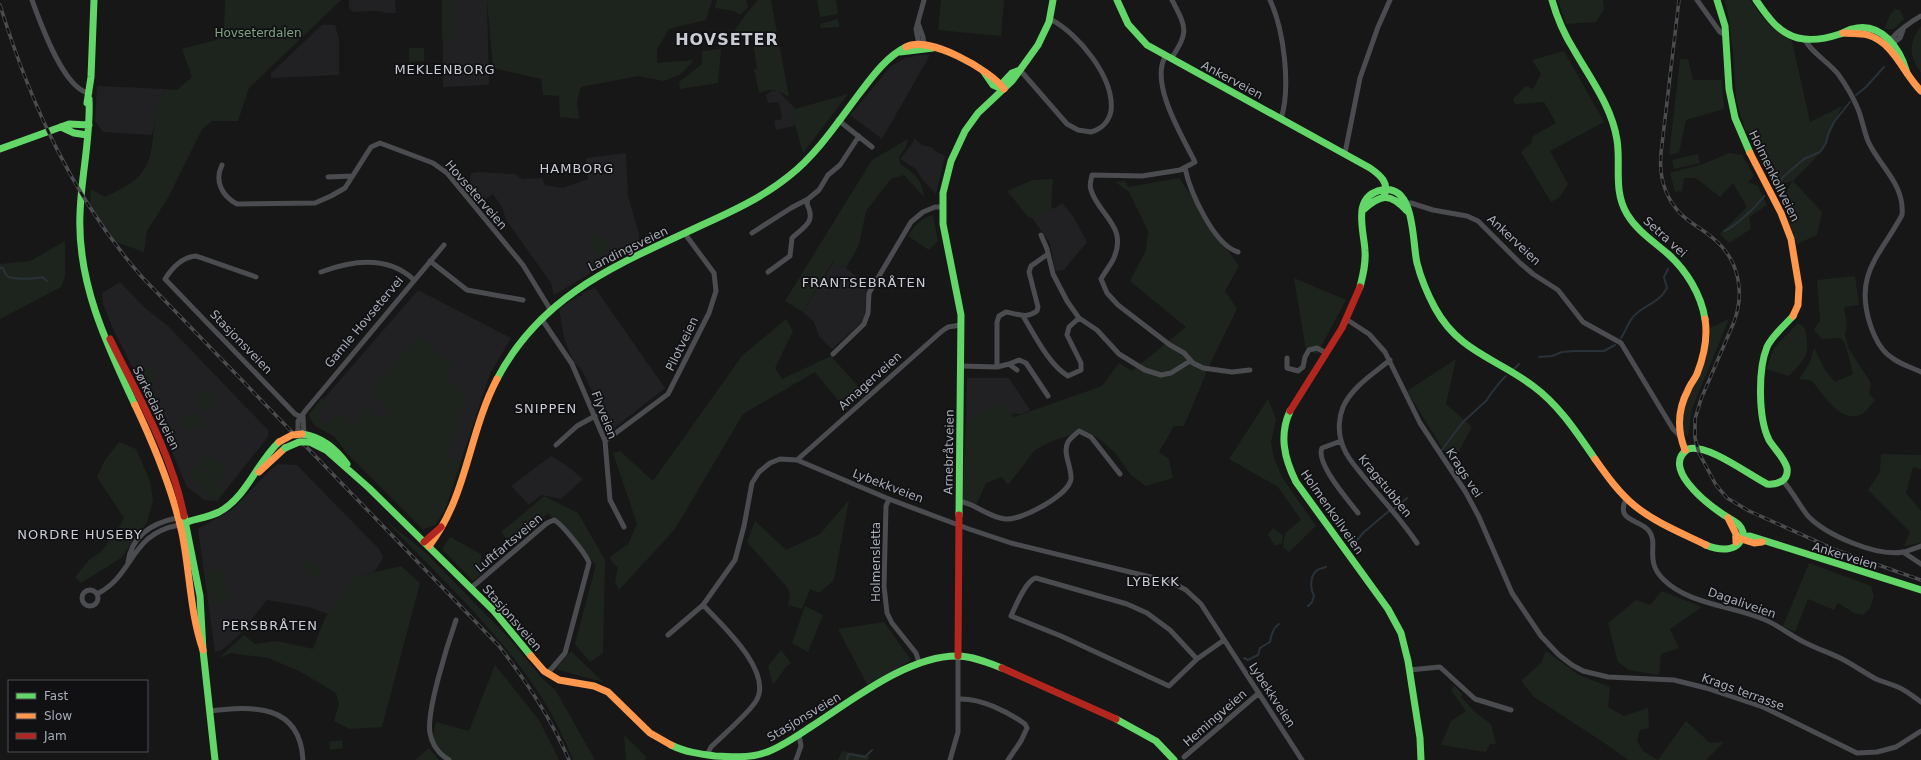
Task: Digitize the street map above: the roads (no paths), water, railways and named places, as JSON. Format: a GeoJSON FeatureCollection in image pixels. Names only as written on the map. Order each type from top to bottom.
{"type":"FeatureCollection","features":[{"type":"Feature","properties":{"kind":"main road","name":"Sørkedalsveien"},"geometry":{"type":"LineString","coordinates":[[94,0],[89,96],[86,107],[87,135],[80,200],[80,248],[84,272],[95,310],[121,378],[156,450],[169,485],[178,521],[190,584],[197,636],[203,650]]}},
{"type":"Feature","properties":{"kind":"main road","name":"Arnebråtveien"},"geometry":{"type":"LineString","coordinates":[[958,656],[961,326],[958,297],[943,226],[942,207],[947,176],[954,150],[970,123],[1012,74],[1020,70],[1034,53],[1044,35],[1050,19],[1053,0]]}},
{"type":"Feature","properties":{"kind":"main road","name":"Ankerveien"},"geometry":{"type":"LineString","coordinates":[[1117,0],[1125,20],[1147,46],[1345,153],[1376,172],[1384,192]]}},
{"type":"Feature","properties":{"kind":"main road","name":"Setra vei"},"geometry":{"type":"LineString","coordinates":[[1552,0],[1559,22],[1608,111],[1614,126],[1618,144],[1618,192],[1626,213],[1638,228],[1684,270],[1696,291],[1704,314],[1706,339],[1703,355],[1698,373],[1688,390],[1681,409],[1679,423],[1680,436],[1685,450]]}},
{"type":"Feature","properties":{"kind":"main road","name":"Holmenkollveien"},"geometry":{"type":"LineString","coordinates":[[1717,0],[1726,35],[1729,89],[1735,118],[1746,145],[1781,213],[1791,239],[1800,287],[1796,313],[1786,327],[1768,345],[1762,362],[1761,402],[1763,417],[1769,439],[1787,466],[1787,473],[1783,481]]}},
{"type":"Feature","properties":{"kind":"main road"},"geometry":{"type":"LineString","coordinates":[[1756,0],[1770,20],[1780,30],[1791,36],[1805,39],[1817,39],[1843,33],[1850,29],[1865,28],[1879,32],[1891,43],[1904,61],[1907,73],[1914,85],[1921,91]]}},
{"type":"Feature","properties":{"kind":"main road"},"geometry":{"type":"LineString","coordinates":[[921,46],[933,48],[959,57],[992,76],[1001,87]]}},
{"type":"Feature","properties":{"kind":"main road","name":"Landingsveien"},"geometry":{"type":"LineString","coordinates":[[427,544],[437,537],[453,506],[484,409],[494,384],[515,349],[541,318],[550,309],[592,279],[750,202],[779,184],[805,160],[883,64],[900,52],[921,46]]}},
{"type":"Feature","properties":{"kind":"main road"},"geometry":{"type":"LineString","coordinates":[[0,149],[69,124],[87,125]]}},
{"type":"Feature","properties":{"kind":"main road"},"geometry":{"type":"LineString","coordinates":[[61,127],[74,133],[87,135]]}},
{"type":"Feature","properties":{"kind":"main road","name":"Holmenkollveien"},"geometry":{"type":"LineString","coordinates":[[1384,192],[1362,211],[1361,218],[1365,255],[1364,268],[1358,292],[1346,319],[1286,419],[1283,439],[1286,461],[1303,494],[1394,619],[1402,637],[1409,670],[1421,760]]}},
{"type":"Feature","properties":{"kind":"main road"},"geometry":{"type":"LineString","coordinates":[[1384,192],[1404,204],[1408,212],[1415,255],[1420,272],[1433,305],[1447,326],[1471,349],[1525,380],[1546,396],[1569,423],[1626,499],[1650,516],[1710,546],[1725,551],[1735,546],[1740,537],[1728,518],[1704,500],[1682,475],[1679,462],[1685,450],[1695,448],[1704,450],[1767,484],[1774,485],[1783,481]]}},
{"type":"Feature","properties":{"kind":"main road","name":"Sørkedalsveien"},"geometry":{"type":"LineString","coordinates":[[95,310],[165,450],[178,483],[200,596],[203,650],[215,760]]}},
{"type":"Feature","properties":{"kind":"main road"},"geometry":{"type":"LineString","coordinates":[[254,476],[301,435]]}},
{"type":"Feature","properties":{"kind":"main road"},"geometry":{"type":"LineString","coordinates":[[178,521],[186,521],[208,516],[225,508],[236,498],[254,476],[267,455],[279,442],[301,435]]}},
{"type":"Feature","properties":{"kind":"main road","name":"Stasjonsveien"},"geometry":{"type":"LineString","coordinates":[[301,435],[310,442],[326,450],[352,470]]}},
{"type":"Feature","properties":{"kind":"main road","name":"Stasjonsveien"},"geometry":{"type":"LineString","coordinates":[[301,435],[316,436],[326,441],[352,470],[502,620],[537,664],[547,674],[563,681],[604,689],[615,697],[635,719],[658,738],[679,749],[707,755],[731,757],[758,754],[777,747],[799,736],[887,677],[903,669],[919,662],[937,658],[958,656],[976,659],[999,666],[1131,726],[1156,741],[1174,760]]}},
{"type":"Feature","properties":{"kind":"main road","name":"Ankerveien"},"geometry":{"type":"LineString","coordinates":[[1740,537],[1754,543],[1763,542],[1921,590]]}},
{"type":"Feature","properties":{"kind":"street"},"geometry":{"type":"LineString","coordinates":[[32,0],[47,38],[61,67],[80,90],[89,96]]}},
{"type":"Feature","properties":{"kind":"street"},"geometry":{"type":"LineString","coordinates":[[921,46],[918,23],[924,0]]}},
{"type":"Feature","properties":{"kind":"street"},"geometry":{"type":"LineString","coordinates":[[1172,0],[1183,21],[1185,31],[1183,40],[1168,58],[1160,72],[1163,88],[1180,134],[1195,162],[1184,168],[1137,177],[1092,175],[1090,186],[1091,191],[1114,225],[1116,232],[1116,244],[1113,259],[1102,279],[1107,293],[1118,305],[1170,345],[1184,353],[1190,361],[1203,368],[1232,372],[1250,370]]}},
{"type":"Feature","properties":{"kind":"street"},"geometry":{"type":"LineString","coordinates":[[1270,0],[1282,38],[1286,68],[1281,119]]}},
{"type":"Feature","properties":{"kind":"street"},"geometry":{"type":"LineString","coordinates":[[1345,153],[1360,78],[1378,27],[1390,0]]}},
{"type":"Feature","properties":{"kind":"street"},"geometry":{"type":"LineString","coordinates":[[1696,0],[1720,32],[1726,35]]}},
{"type":"Feature","properties":{"kind":"street"},"geometry":{"type":"LineString","coordinates":[[1891,43],[1900,38],[1903,30],[1921,16]]}},
{"type":"Feature","properties":{"kind":"street"},"geometry":{"type":"LineString","coordinates":[[1020,70],[1072,128],[1091,132],[1104,125],[1108,119],[1111,109],[1110,93],[1100,69],[1068,31],[1050,19]]}},
{"type":"Feature","properties":{"kind":"street"},"geometry":{"type":"LineString","coordinates":[[1805,39],[1807,46],[1830,64],[1847,88],[1858,109],[1868,142],[1895,182],[1900,195],[1903,206],[1902,215],[1871,267],[1865,285],[1865,305],[1871,327],[1880,346],[1891,358],[1921,372]]}},
{"type":"Feature","properties":{"kind":"street"},"geometry":{"type":"LineString","coordinates":[[838,120],[872,147]]}},
{"type":"Feature","properties":{"kind":"street"},"geometry":{"type":"LineString","coordinates":[[752,233],[808,199],[823,185],[828,175],[840,165],[859,136]]}},
{"type":"Feature","properties":{"kind":"street","name":"Hovseterveien"},"geometry":{"type":"LineString","coordinates":[[222,165],[218,172],[220,187],[227,199],[237,204],[315,203],[331,196],[345,188],[376,143],[403,151],[438,165],[447,173],[519,260],[550,309]]}},
{"type":"Feature","properties":{"kind":"street"},"geometry":{"type":"LineString","coordinates":[[1184,168],[1188,184],[1210,226],[1230,250],[1238,252]]}},
{"type":"Feature","properties":{"kind":"street"},"geometry":{"type":"LineString","coordinates":[[328,177],[353,176]]}},
{"type":"Feature","properties":{"kind":"street"},"geometry":{"type":"LineString","coordinates":[[768,272],[790,256],[792,238],[802,230],[812,214],[807,204],[808,199]]}},
{"type":"Feature","properties":{"kind":"street","name":"Ankerveien"},"geometry":{"type":"LineString","coordinates":[[1404,204],[1467,216],[1478,221],[1520,263],[1533,274],[1558,290],[1583,322],[1621,343],[1673,429],[1680,436]]}},
{"type":"Feature","properties":{"kind":"street"},"geometry":{"type":"LineString","coordinates":[[833,354],[864,324],[868,313],[869,293],[911,222],[923,212],[935,207],[942,207]]}},
{"type":"Feature","properties":{"kind":"street","name":"Pilotveien"},"geometry":{"type":"LineString","coordinates":[[605,441],[668,394],[709,313],[716,290],[714,274],[685,234]]}},
{"type":"Feature","properties":{"kind":"street"},"geometry":{"type":"LineString","coordinates":[[1042,235],[1058,287],[1079,318],[1097,330],[1119,354],[1145,370],[1161,374],[1171,373],[1190,361]]}},
{"type":"Feature","properties":{"kind":"street","name":"Gamle Hovsetervei"},"geometry":{"type":"LineString","coordinates":[[302,417],[444,245]]}},
{"type":"Feature","properties":{"kind":"street"},"geometry":{"type":"LineString","coordinates":[[997,367],[997,322],[999,316],[1006,312],[1023,316],[1031,315],[1037,311],[1038,307],[1029,272],[1031,266],[1048,254]]}},
{"type":"Feature","properties":{"kind":"street","name":"Stasjonsveien"},"geometry":{"type":"LineString","coordinates":[[256,277],[219,265],[204,258],[192,256],[182,260],[165,279],[302,417]]}},
{"type":"Feature","properties":{"kind":"street"},"geometry":{"type":"LineString","coordinates":[[430,261],[468,290],[523,300]]}},
{"type":"Feature","properties":{"kind":"street"},"geometry":{"type":"LineString","coordinates":[[321,272],[348,264],[381,263],[399,268],[414,280]]}},
{"type":"Feature","properties":{"kind":"street"},"geometry":{"type":"LineString","coordinates":[[1023,316],[1045,351],[1061,372],[1068,376],[1081,370],[1081,363],[1067,335],[1069,327],[1079,318]]}},
{"type":"Feature","properties":{"kind":"street","name":"Flyveien"},"geometry":{"type":"LineString","coordinates":[[541,318],[572,364],[605,441],[610,500],[624,527]]}},
{"type":"Feature","properties":{"kind":"street","name":"Krags vei"},"geometry":{"type":"LineString","coordinates":[[1346,319],[1374,338],[1390,360],[1420,423],[1457,478],[1479,517],[1512,593],[1532,625],[1552,649]]}},
{"type":"Feature","properties":{"kind":"street","name":"Amagerveien"},"geometry":{"type":"LineString","coordinates":[[797,460],[942,331],[948,327],[961,326]]}},
{"type":"Feature","properties":{"kind":"street"},"geometry":{"type":"LineString","coordinates":[[1286,358],[1287,368],[1298,371],[1303,367],[1305,356],[1310,350],[1317,348],[1326,353]]}},
{"type":"Feature","properties":{"kind":"street"},"geometry":{"type":"LineString","coordinates":[[961,366],[997,367],[1019,360],[1026,363],[1048,396]]}},
{"type":"Feature","properties":{"kind":"street","name":"Kragstubben"},"geometry":{"type":"LineString","coordinates":[[1390,360],[1365,380],[1343,407],[1339,422],[1341,441],[1350,459],[1417,543]]}},
{"type":"Feature","properties":{"kind":"street"},"geometry":{"type":"LineString","coordinates":[[1009,364],[1017,370]]}},
{"type":"Feature","properties":{"kind":"street"},"geometry":{"type":"LineString","coordinates":[[556,445],[577,426],[595,416]]}},
{"type":"Feature","properties":{"kind":"street"},"geometry":{"type":"LineString","coordinates":[[301,435],[298,421],[302,417]]}},
{"type":"Feature","properties":{"kind":"street"},"geometry":{"type":"LineString","coordinates":[[960,501],[970,504],[992,516],[1003,519],[1016,519],[1035,511],[1058,494],[1070,482],[1071,475],[1066,454],[1068,442],[1079,431],[1091,437],[1106,453],[1120,474]]}},
{"type":"Feature","properties":{"kind":"street"},"geometry":{"type":"LineString","coordinates":[[1341,441],[1322,448],[1320,453],[1321,458],[1327,470],[1358,513]]}},
{"type":"Feature","properties":{"kind":"street","name":"Lybekkveien"},"geometry":{"type":"LineString","coordinates":[[668,635],[703,605],[735,560],[744,526],[752,483],[759,472],[770,463],[780,459],[797,460],[889,499],[1011,543],[1171,582],[1186,590],[1201,604],[1302,760]]}},
{"type":"Feature","properties":{"kind":"street"},"geometry":{"type":"LineString","coordinates":[[1783,481],[1791,490],[1808,516],[1828,530],[1868,549],[1903,552],[1921,546]]}},
{"type":"Feature","properties":{"kind":"street","name":"Holmensletta"},"geometry":{"type":"LineString","coordinates":[[889,499],[886,506],[884,586],[886,613],[896,629],[916,653],[919,662]]}},
{"type":"Feature","properties":{"kind":"street","name":"Dagaliveien"},"geometry":{"type":"LineString","coordinates":[[1626,499],[1624,507],[1626,515],[1632,521],[1644,526],[1649,531],[1652,537],[1653,564],[1661,577],[1672,586],[1710,603],[1769,621],[1807,644],[1844,660],[1877,679],[1904,691],[1921,702]]}},
{"type":"Feature","properties":{"kind":"street"},"geometry":{"type":"LineString","coordinates":[[97,594],[115,582],[148,537],[178,521]]}},
{"type":"Feature","properties":{"kind":"street","name":"Luftfartsveien"},"geometry":{"type":"LineString","coordinates":[[471,588],[547,522],[557,521],[589,563],[566,647],[560,660],[547,674]]}},
{"type":"Feature","properties":{"kind":"street"},"geometry":{"type":"LineString","coordinates":[[1903,552],[1921,564]]}},
{"type":"Feature","properties":{"kind":"street"},"geometry":{"type":"LineString","coordinates":[[1197,659],[1174,634],[1147,613],[1108,598],[1036,578],[1032,578],[1011,616],[1054,633],[1169,686],[1197,659],[1224,640]]}},
{"type":"Feature","properties":{"kind":"street"},"geometry":{"type":"LineString","coordinates":[[703,605],[738,644],[756,671],[761,688],[756,702],[711,747],[707,755]]}},
{"type":"Feature","properties":{"kind":"street"},"geometry":{"type":"LineString","coordinates":[[449,760],[437,750],[433,744],[430,732],[431,710],[456,620]]}},
{"type":"Feature","properties":{"kind":"street","name":"Krags terrasse"},"geometry":{"type":"LineString","coordinates":[[1552,649],[1572,665],[1589,672],[1620,678],[1681,681],[1755,704],[1857,753],[1877,752],[1896,747],[1921,731]]}},
{"type":"Feature","properties":{"kind":"street","name":"Arnebråtveien"},"geometry":{"type":"LineString","coordinates":[[950,760],[958,732],[958,656]]}},
{"type":"Feature","properties":{"kind":"street"},"geometry":{"type":"LineString","coordinates":[[1409,670],[1440,667],[1475,699],[1511,710]]}},
{"type":"Feature","properties":{"kind":"street","name":"Hemingveien"},"geometry":{"type":"LineString","coordinates":[[1184,757],[1259,693]]}},
{"type":"Feature","properties":{"kind":"street"},"geometry":{"type":"LineString","coordinates":[[959,699],[973,700],[991,706],[1025,724],[1027,728],[1025,734],[1008,760]]}},
{"type":"Feature","properties":{"kind":"street"},"geometry":{"type":"LineString","coordinates":[[209,710],[242,707],[264,709],[277,714],[290,724],[297,735],[302,760]]}},
{"type":"Feature","properties":{"kind":"street"},"geometry":{"type":"LineString","coordinates":[[796,760],[801,746],[799,736]]}},
{"type":"Feature","properties":{"kind":"waterway"},"geometry":{"type":"LineString","coordinates":[[1856,95],[1866,87],[1884,67]]}},
{"type":"Feature","properties":{"kind":"waterway"},"geometry":{"type":"LineString","coordinates":[[1778,185],[1783,177],[1804,159],[1820,152],[1826,143],[1828,134],[1834,122],[1850,102]]}},
{"type":"Feature","properties":{"kind":"waterway"},"geometry":{"type":"LineString","coordinates":[[1724,231],[1734,226],[1746,216],[1764,196]]}},
{"type":"Feature","properties":{"kind":"waterway"},"geometry":{"type":"LineString","coordinates":[[0,268],[3,268],[6,275],[10,277],[24,279],[42,277],[47,281]]}},
{"type":"Feature","properties":{"kind":"waterway"},"geometry":{"type":"LineString","coordinates":[[1621,338],[1629,322],[1634,316],[1661,297],[1664,293],[1667,288],[1664,277],[1668,269]]}},
{"type":"Feature","properties":{"kind":"waterway"},"geometry":{"type":"LineString","coordinates":[[1539,357],[1552,356],[1562,352],[1604,351],[1615,345]]}},
{"type":"Feature","properties":{"kind":"waterway"},"geometry":{"type":"LineString","coordinates":[[1514,369],[1519,364]]}},
{"type":"Feature","properties":{"kind":"waterway"},"geometry":{"type":"LineString","coordinates":[[1441,451],[1463,422],[1487,400],[1506,376]]}},
{"type":"Feature","properties":{"kind":"waterway"},"geometry":{"type":"LineString","coordinates":[[1394,509],[1407,498]]}},
{"type":"Feature","properties":{"kind":"waterway"},"geometry":{"type":"LineString","coordinates":[[1351,547],[1364,532],[1389,511]]}},
{"type":"Feature","properties":{"kind":"waterway"},"geometry":{"type":"LineString","coordinates":[[1308,606],[1312,602],[1314,596],[1311,587],[1313,576],[1317,570],[1326,567]]}},
{"type":"Feature","properties":{"kind":"waterway"},"geometry":{"type":"LineString","coordinates":[[1244,658],[1248,660],[1258,655],[1260,648],[1270,642],[1273,632],[1279,624]]}},
{"type":"Feature","properties":{"kind":"waterway"},"geometry":{"type":"LineString","coordinates":[[847,760],[848,755],[850,754],[865,757],[872,750]]}},
{"type":"Feature","properties":{"kind":"railway"},"geometry":{"type":"LineString","coordinates":[[1679,0],[1661,153],[1662,177],[1666,192],[1680,213],[1714,239],[1729,257],[1738,277],[1739,288],[1739,299],[1734,322],[1701,399],[1695,419],[1695,438],[1699,453],[1716,485],[1727,498],[1749,511],[1836,550],[1921,580]]}},
{"type":"Feature","properties":{"kind":"railway"},"geometry":{"type":"LineString","coordinates":[[0,5],[12,42],[40,114],[75,183],[117,247],[142,277],[499,646],[538,701],[569,760]]}},
{"type":"Feature","properties":{"kind":"district","name":"HOVSETER"},"geometry":{"type":"Point","coordinates":[727,39]}},
{"type":"Feature","properties":{"kind":"district","name":"MEKLENBORG"},"geometry":{"type":"Point","coordinates":[445,69]}},
{"type":"Feature","properties":{"kind":"district","name":"HAMBORG"},"geometry":{"type":"Point","coordinates":[577,168]}},
{"type":"Feature","properties":{"kind":"district","name":"FRANTSEBRÅTEN"},"geometry":{"type":"Point","coordinates":[864,282]}},
{"type":"Feature","properties":{"kind":"district","name":"SNIPPEN"},"geometry":{"type":"Point","coordinates":[546,408]}},
{"type":"Feature","properties":{"kind":"district","name":"NORDRE HUSEBY"},"geometry":{"type":"Point","coordinates":[80,534]}},
{"type":"Feature","properties":{"kind":"district","name":"LYBEKK"},"geometry":{"type":"Point","coordinates":[1153,581]}},
{"type":"Feature","properties":{"kind":"district","name":"PERSBRÅTEN"},"geometry":{"type":"Point","coordinates":[270,625]}},
{"type":"Feature","properties":{"kind":"park label","name":"Hovseterdalen"},"geometry":{"type":"Point","coordinates":[258,33]}}]}
